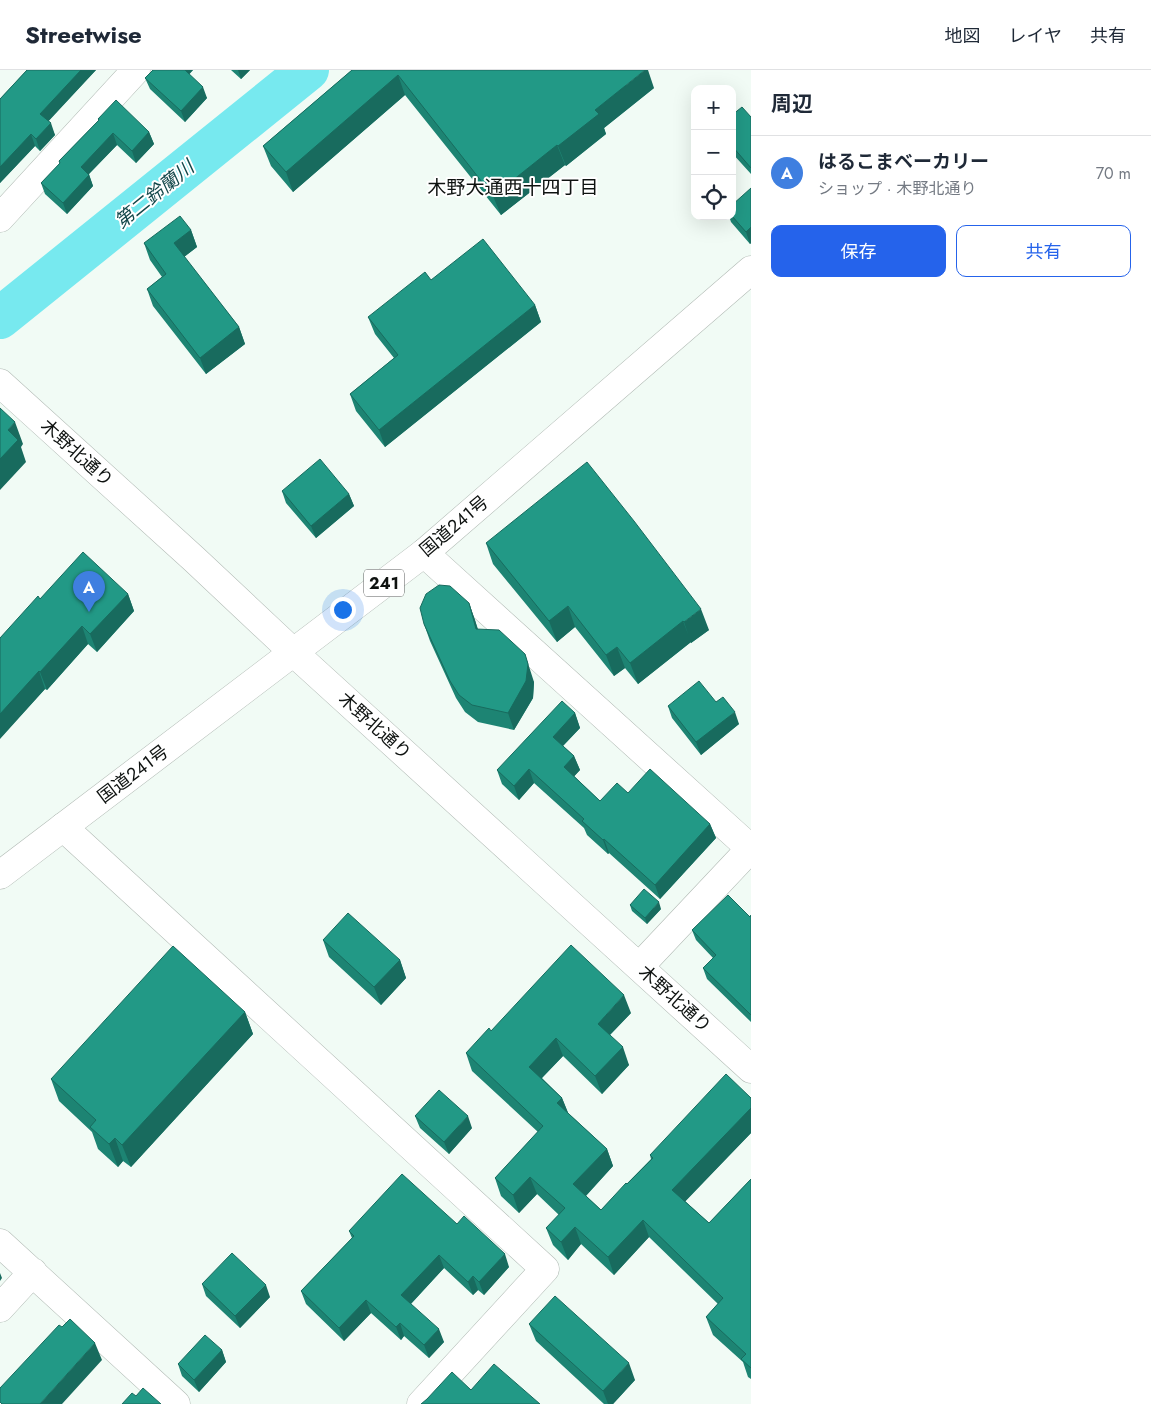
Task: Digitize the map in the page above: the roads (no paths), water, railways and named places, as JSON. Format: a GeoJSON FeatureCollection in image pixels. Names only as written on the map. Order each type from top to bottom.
{"type":"FeatureCollection","features":[{"type":"Feature","properties":{"kind":"main road"},"geometry":{"type":"LineString","coordinates":[[0,218],[136,70]]}},
{"type":"Feature","properties":{"kind":"main road","name":"国道241号"},"geometry":{"type":"LineString","coordinates":[[0,875],[424,553],[751,270]]}},
{"type":"Feature","properties":{"kind":"main road","name":"木野北通り"},"geometry":{"type":"LineString","coordinates":[[0,383],[194,559],[292,652],[639,967],[750,1065]]}},
{"type":"Feature","properties":{"kind":"main road"},"geometry":{"type":"LineString","coordinates":[[424,553],[751,849],[639,967]]}},
{"type":"Feature","properties":{"kind":"main road"},"geometry":{"type":"LineString","coordinates":[[63,828],[545,1269],[421,1404]]}},
{"type":"Feature","properties":{"kind":"main road"},"geometry":{"type":"LineString","coordinates":[[0,1243],[176,1404]]}},
{"type":"Feature","properties":{"kind":"main road"},"geometry":{"type":"LineString","coordinates":[[0,1308],[33,1272]]}},
{"type":"Feature","properties":{"kind":"waterway","name":"第二鈴蘭川"},"geometry":{"type":"LineString","coordinates":[[0,318],[308,70]]}},
{"type":"Feature","properties":{"kind":"place","name":"はるこまベーカリー"},"geometry":{"type":"Point","coordinates":[89,612]}},
{"type":"Feature","properties":{"kind":"district","name":"木野大通西十四丁目"},"geometry":{"type":"Point","coordinates":[513,187]}}]}
